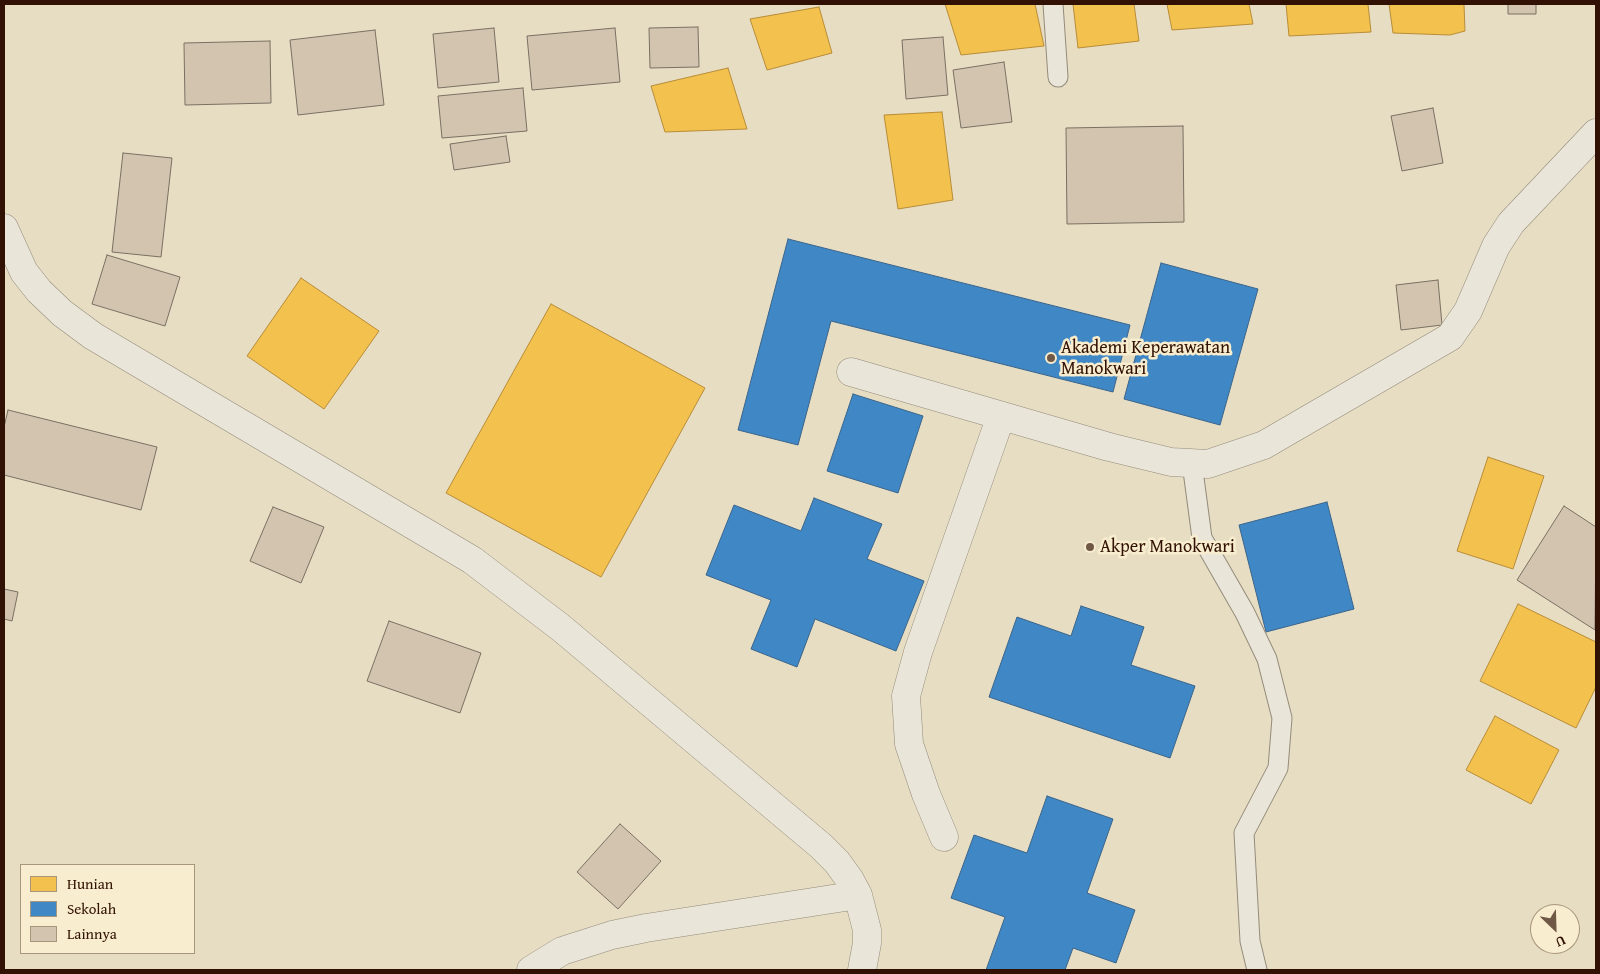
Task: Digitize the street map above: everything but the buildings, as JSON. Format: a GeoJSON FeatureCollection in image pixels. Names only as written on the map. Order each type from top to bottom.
{"type":"FeatureCollection","features":[{"type":"Feature","properties":{"kind":"street"},"geometry":{"type":"LineString","coordinates":[[851,372],[1109,448],[1171,462],[1208,464],[1264,445],[1450,337],[1468,311],[1496,246],[1511,223],[1596,133]]}},
{"type":"Feature","properties":{"kind":"street"},"geometry":{"type":"LineString","coordinates":[[4,228],[24,272],[39,292],[62,313],[93,336],[472,560],[560,627],[821,846],[842,868],[858,895],[867,930],[867,943],[862,970]]}},
{"type":"Feature","properties":{"kind":"street"},"geometry":{"type":"LineString","coordinates":[[944,837],[926,794],[909,744],[906,696],[918,652],[1001,416]]}},
{"type":"Feature","properties":{"kind":"street"},"geometry":{"type":"LineString","coordinates":[[531,970],[562,951],[612,935],[858,895]]}},
{"type":"Feature","properties":{"kind":"lane"},"geometry":{"type":"LineString","coordinates":[[1053,4],[1058,77]]}},
{"type":"Feature","properties":{"kind":"lane"},"geometry":{"type":"LineString","coordinates":[[1192,463],[1202,538],[1245,613],[1267,659],[1282,718],[1278,768],[1244,833],[1250,941],[1257,970]]}},
{"type":"Feature","properties":{"kind":"place","name":"Akademi Keperawatan Manokwari"},"geometry":{"type":"Point","coordinates":[1051,358]}},
{"type":"Feature","properties":{"kind":"place","name":"Akper Manokwari"},"geometry":{"type":"Point","coordinates":[1090,547]}}]}
